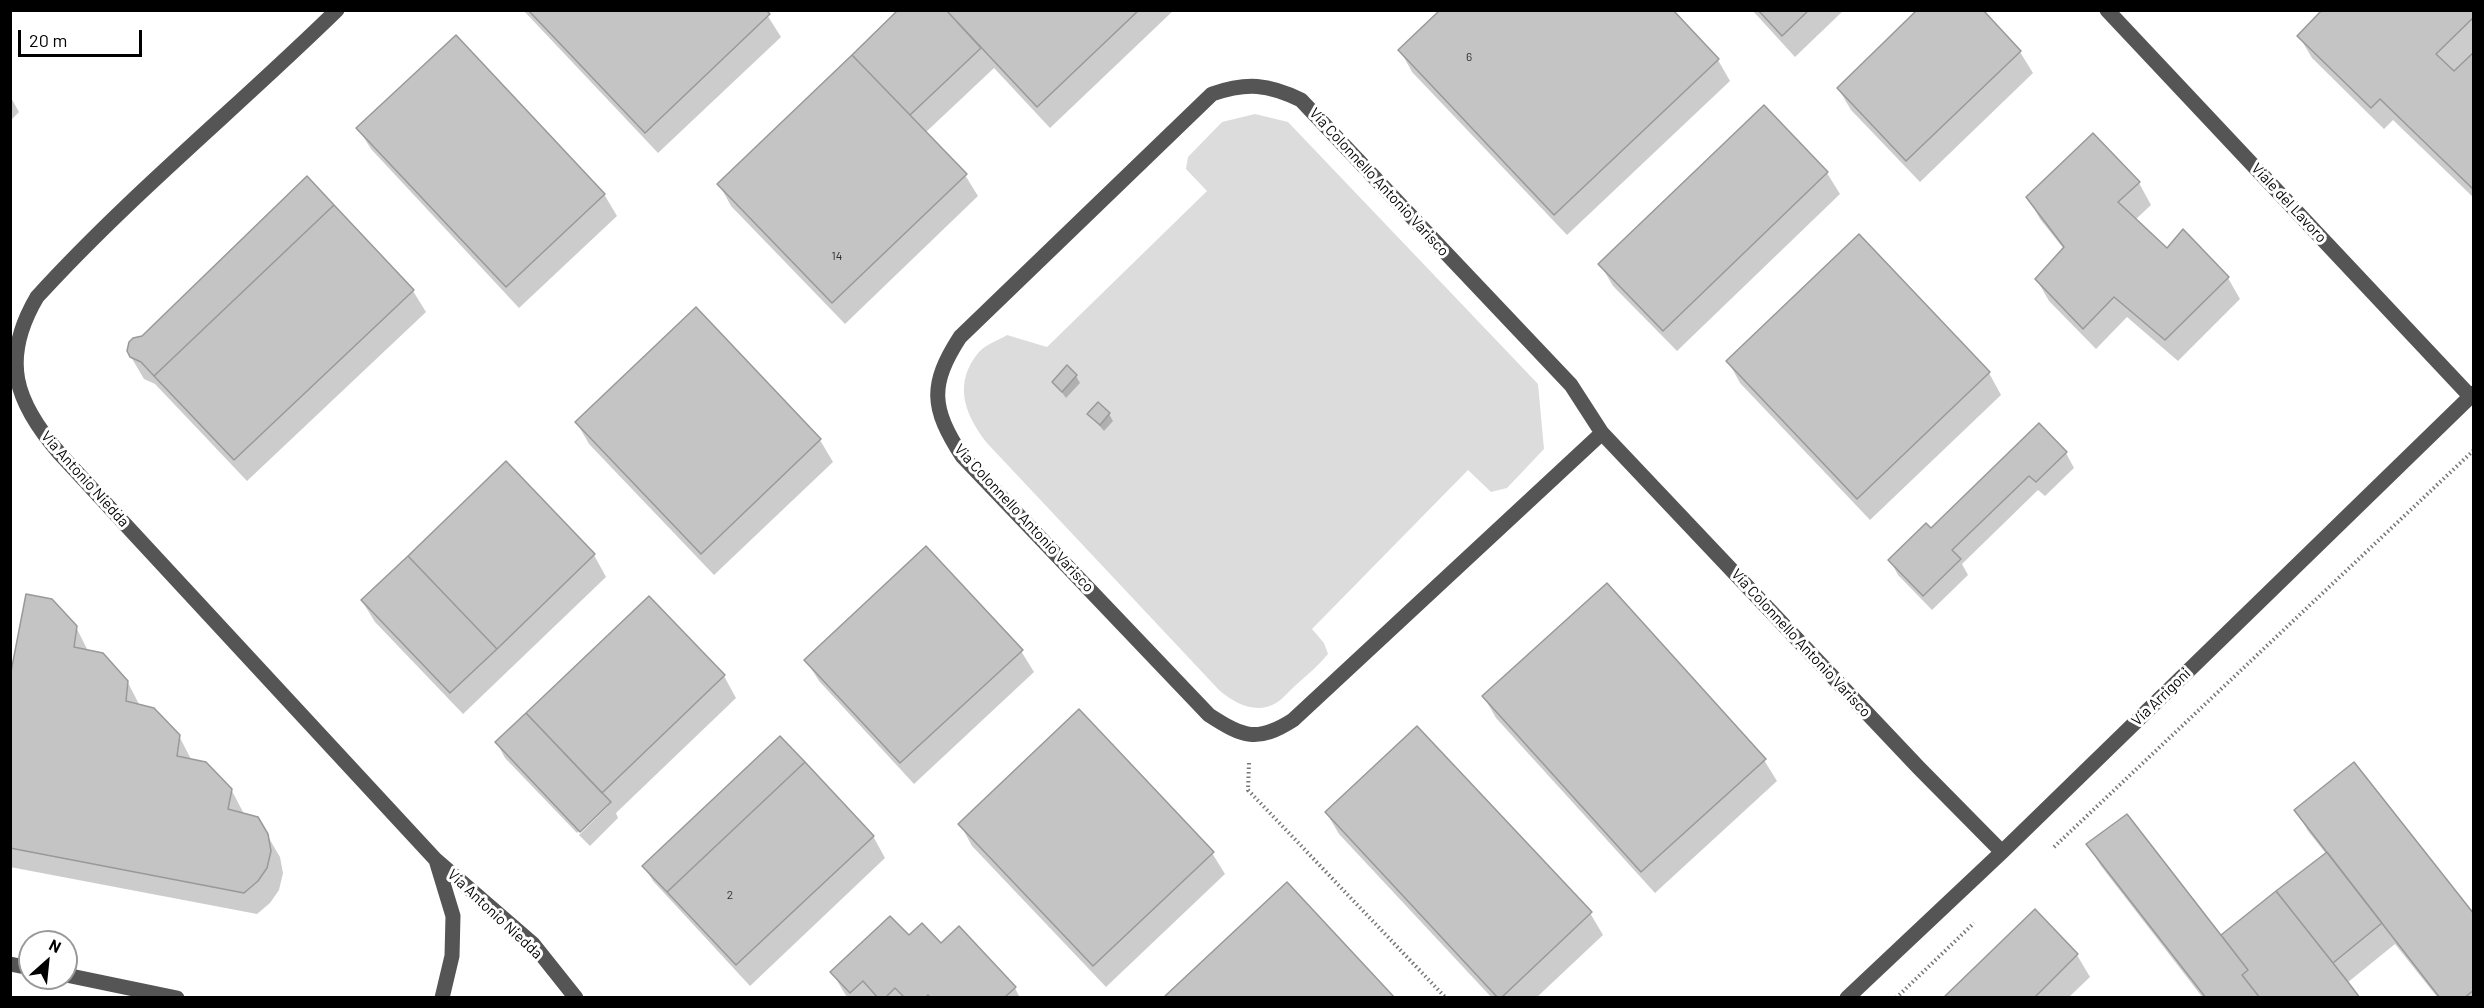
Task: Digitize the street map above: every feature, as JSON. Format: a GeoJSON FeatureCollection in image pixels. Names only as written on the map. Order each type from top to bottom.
{"type":"FeatureCollection","features":[{"type":"Feature","properties":{"kind":"street","name":"Via Antonio Niedda"},"geometry":{"type":"LineString","coordinates":[[337,10],[275,71],[185,151],[37,297],[23,319],[15,346],[15,376],[22,398],[46,438],[436,860],[533,944],[576,998]]}},
{"type":"Feature","properties":{"kind":"street","name":"Viale del Lavoro"},"geometry":{"type":"LineString","coordinates":[[2107,10],[2472,395]]}},
{"type":"Feature","properties":{"kind":"street","name":"Via Colonnello Antonio Varisco"},"geometry":{"type":"LineString","coordinates":[[1250,735],[1231,729],[1209,715],[962,456],[941,417],[936,387],[944,362],[960,337],[1212,94],[1234,87],[1257,86],[1279,89],[1302,100],[1571,385],[1602,433],[1919,768],[2002,852]]}},
{"type":"Feature","properties":{"kind":"street","name":"Via Arrigoni"},"geometry":{"type":"LineString","coordinates":[[1847,998],[2002,852],[2472,395]]}},
{"type":"Feature","properties":{"kind":"street"},"geometry":{"type":"LineString","coordinates":[[1250,735],[1274,732],[1293,720],[1602,433]]}},
{"type":"Feature","properties":{"kind":"street","name":"Via Antonio Niedda"},"geometry":{"type":"LineString","coordinates":[[436,860],[453,916],[452,956],[442,998]]}},
{"type":"Feature","properties":{"kind":"street"},"geometry":{"type":"LineString","coordinates":[[78,977],[177,998]]}},
{"type":"Feature","properties":{"kind":"path"},"geometry":{"type":"LineString","coordinates":[[2047,853],[2474,450]]}},
{"type":"Feature","properties":{"kind":"path"},"geometry":{"type":"LineString","coordinates":[[1250,735],[1248,790],[1446,998]]}},
{"type":"Feature","properties":{"kind":"path"},"geometry":{"type":"LineString","coordinates":[[1896,998],[1979,918]]}},
{"type":"Feature","properties":{"kind":"shaded area"},"geometry":{"type":"Polygon","coordinates":[[[1255,114],[1288,122],[1538,384],[1544,449],[1507,488],[1491,492],[1468,470],[1312,629],[1324,643],[1328,654],[1325,658],[1279,701],[1261,708],[1238,703],[1219,690],[986,442],[967,409],[964,386],[966,375],[979,352],[1007,335],[1047,347],[1207,191],[1186,169],[1188,157],[1222,122],[1255,114]]]}},
{"type":"Feature","properties":{"kind":"building"},"geometry":{"type":"Polygon","coordinates":[[[528,10],[766,10],[770,14],[645,133],[528,10]]]}},
{"type":"Feature","properties":{"kind":"building"},"geometry":{"type":"Polygon","coordinates":[[[898,10],[946,10],[981,48],[910,115],[852,55],[898,10]]]}},
{"type":"Feature","properties":{"kind":"building"},"geometry":{"type":"Polygon","coordinates":[[[946,10],[1139,10],[1037,107],[946,10]]]}},
{"type":"Feature","properties":{"kind":"building"},"geometry":{"type":"Polygon","coordinates":[[[1440,10],[1673,10],[1719,59],[1554,215],[1398,50],[1440,10]]]}},
{"type":"Feature","properties":{"kind":"building"},"geometry":{"type":"Polygon","coordinates":[[[1758,10],[1809,10],[1782,36],[1758,10]]]}},
{"type":"Feature","properties":{"kind":"building"},"geometry":{"type":"Polygon","coordinates":[[[1917,10],[1983,10],[2021,51],[1906,161],[1837,88],[1917,10]]]}},
{"type":"Feature","properties":{"kind":"building"},"geometry":{"type":"Polygon","coordinates":[[[2322,10],[2474,10],[2474,17],[2436,54],[2454,71],[2474,52],[2474,190],[2380,99],[2371,108],[2297,36],[2322,10]]]}},
{"type":"Feature","properties":{"kind":"building"},"geometry":{"type":"Polygon","coordinates":[[[456,35],[605,194],[506,287],[356,128],[456,35]]]}},
{"type":"Feature","properties":{"kind":"building"},"geometry":{"type":"Polygon","coordinates":[[[852,55],[967,174],[832,303],[717,184],[852,55]]]}},
{"type":"Feature","properties":{"kind":"building"},"geometry":{"type":"Polygon","coordinates":[[[1764,105],[1828,172],[1663,331],[1598,264],[1764,105]]]}},
{"type":"Feature","properties":{"kind":"building"},"geometry":{"type":"Polygon","coordinates":[[[2093,133],[2140,182],[2118,202],[2167,248],[2183,229],[2229,277],[2165,340],[2114,297],[2083,329],[2035,279],[2064,247],[2026,197],[2093,133]]]}},
{"type":"Feature","properties":{"kind":"building"},"geometry":{"type":"Polygon","coordinates":[[[307,176],[334,205],[154,376],[141,362],[130,357],[127,351],[129,342],[133,338],[142,336],[307,176]]]}},
{"type":"Feature","properties":{"kind":"building"},"geometry":{"type":"Polygon","coordinates":[[[334,205],[414,290],[234,460],[154,376],[334,205]]]}},
{"type":"Feature","properties":{"kind":"building"},"geometry":{"type":"Polygon","coordinates":[[[1859,234],[1990,372],[1857,499],[1726,361],[1859,234]]]}},
{"type":"Feature","properties":{"kind":"building"},"geometry":{"type":"Polygon","coordinates":[[[696,307],[821,439],[701,554],[575,422],[696,307]]]}},
{"type":"Feature","properties":{"kind":"building"},"geometry":{"type":"Polygon","coordinates":[[[1067,365],[1077,375],[1062,392],[1052,382],[1067,365]]]}},
{"type":"Feature","properties":{"kind":"building"},"geometry":{"type":"Polygon","coordinates":[[[1098,402],[1110,413],[1100,425],[1087,414],[1098,402]]]}},
{"type":"Feature","properties":{"kind":"building"},"geometry":{"type":"Polygon","coordinates":[[[2039,423],[2067,452],[2036,482],[2029,476],[1952,550],[1961,559],[1923,596],[1888,560],[1926,523],[1931,528],[2039,423]]]}},
{"type":"Feature","properties":{"kind":"building"},"geometry":{"type":"Polygon","coordinates":[[[506,461],[595,554],[497,649],[408,556],[506,461]]]}},
{"type":"Feature","properties":{"kind":"building"},"geometry":{"type":"Polygon","coordinates":[[[926,546],[1023,650],[900,763],[804,660],[926,546]]]}},
{"type":"Feature","properties":{"kind":"building"},"geometry":{"type":"Polygon","coordinates":[[[408,556],[497,649],[450,693],[361,600],[408,556]]]}},
{"type":"Feature","properties":{"kind":"building"},"geometry":{"type":"Polygon","coordinates":[[[1607,583],[1766,759],[1641,872],[1482,696],[1607,583]]]}},
{"type":"Feature","properties":{"kind":"building"},"geometry":{"type":"Polygon","coordinates":[[[26,594],[52,599],[77,626],[74,647],[103,653],[128,681],[126,701],[154,708],[180,735],[177,756],[206,762],[232,789],[228,809],[258,817],[268,834],[271,851],[267,868],[258,881],[244,893],[10,848],[10,677],[26,594]]]}},
{"type":"Feature","properties":{"kind":"building"},"geometry":{"type":"Polygon","coordinates":[[[649,596],[725,675],[602,793],[526,713],[649,596]]]}},
{"type":"Feature","properties":{"kind":"building"},"geometry":{"type":"Polygon","coordinates":[[[1079,709],[1214,852],[1093,966],[958,824],[1079,709]]]}},
{"type":"Feature","properties":{"kind":"building"},"geometry":{"type":"Polygon","coordinates":[[[526,713],[611,802],[580,832],[495,742],[526,713]]]}},
{"type":"Feature","properties":{"kind":"building"},"geometry":{"type":"Polygon","coordinates":[[[1417,726],[1592,912],[1501,998],[1498,998],[1325,812],[1417,726]]]}},
{"type":"Feature","properties":{"kind":"building"},"geometry":{"type":"Polygon","coordinates":[[[780,736],[805,762],[667,892],[642,866],[780,736]]]}},
{"type":"Feature","properties":{"kind":"building"},"geometry":{"type":"Polygon","coordinates":[[[805,762],[874,836],[736,965],[667,892],[805,762]]]}},
{"type":"Feature","properties":{"kind":"building"},"geometry":{"type":"Polygon","coordinates":[[[2354,762],[2474,914],[2474,990],[2464,998],[2440,998],[2294,810],[2354,762]]]}},
{"type":"Feature","properties":{"kind":"building"},"geometry":{"type":"Polygon","coordinates":[[[2127,814],[2248,970],[2242,975],[2260,998],[2206,998],[2086,844],[2127,814]]]}},
{"type":"Feature","properties":{"kind":"building"},"geometry":{"type":"Polygon","coordinates":[[[2327,852],[2382,923],[2333,963],[2276,891],[2327,852]]]}},
{"type":"Feature","properties":{"kind":"building"},"geometry":{"type":"Polygon","coordinates":[[[1287,882],[1395,998],[1167,998],[1165,996],[1287,882]]]}},
{"type":"Feature","properties":{"kind":"building"},"geometry":{"type":"Polygon","coordinates":[[[2276,891],[2360,998],[2260,998],[2242,975],[2248,970],[2221,935],[2276,891]]]}},
{"type":"Feature","properties":{"kind":"building"},"geometry":{"type":"Polygon","coordinates":[[[2035,909],[2078,954],[2034,998],[1943,998],[2035,909]]]}},
{"type":"Feature","properties":{"kind":"building"},"geometry":{"type":"Polygon","coordinates":[[[890,916],[909,935],[922,923],[941,943],[959,926],[1016,987],[1004,998],[930,998],[928,995],[925,998],[905,998],[895,988],[885,998],[878,998],[863,981],[850,993],[830,972],[890,916]]]}}]}
